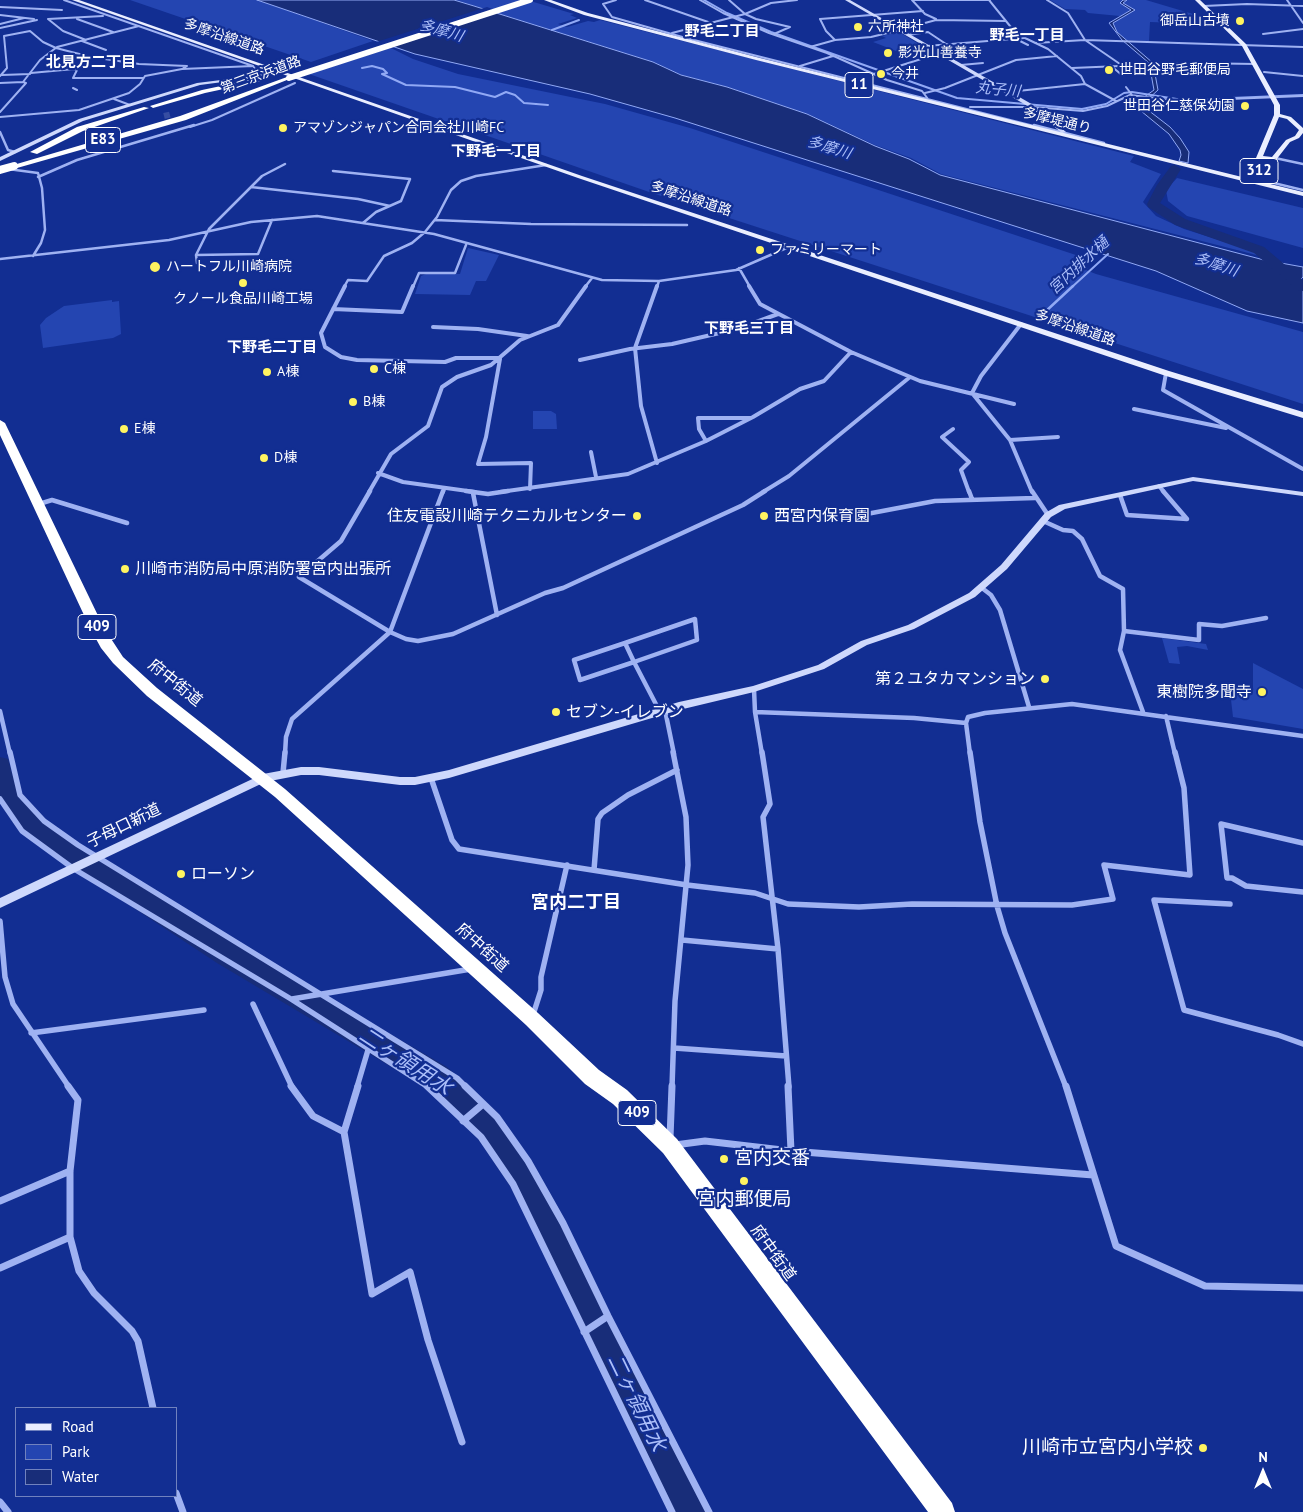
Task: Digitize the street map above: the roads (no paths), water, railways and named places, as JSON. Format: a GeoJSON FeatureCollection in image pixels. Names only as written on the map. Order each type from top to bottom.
{"type":"FeatureCollection","features":[{"type":"Feature","properties":{"kind":"highway","name":"第三京浜道路"},"geometry":{"type":"LineString","coordinates":[[0,169],[18,155],[168,115],[515,0]]}},
{"type":"Feature","properties":{"kind":"highway","name":"第三京浜道路"},"geometry":{"type":"LineString","coordinates":[[7,164],[183,118],[285,76],[530,0]]}},
{"type":"Feature","properties":{"kind":"highway"},"geometry":{"type":"LineString","coordinates":[[18,155],[80,129],[149,107],[204,91],[285,76]]}},
{"type":"Feature","properties":{"kind":"highway","name":"府中街道"},"geometry":{"type":"LineString","coordinates":[[0,423],[97,628],[106,645],[118,660],[152,692],[263,778],[532,1019],[592,1077],[620,1097],[670,1146],[943,1512]]}},
{"type":"Feature","properties":{"kind":"main road","name":"多摩沿線道路"},"geometry":{"type":"LineString","coordinates":[[74,0],[285,76],[546,165],[1166,373],[1303,415]]}},
{"type":"Feature","properties":{"kind":"main road","name":"多摩堤通り"},"geometry":{"type":"LineString","coordinates":[[546,0],[586,14],[1303,194]]}},
{"type":"Feature","properties":{"kind":"main road"},"geometry":{"type":"LineString","coordinates":[[1197,0],[1211,6],[1258,54],[1263,74],[1277,107],[1277,115]]}},
{"type":"Feature","properties":{"kind":"main road"},"geometry":{"type":"LineString","coordinates":[[1204,3],[1242,43],[1254,64],[1263,74]]}},
{"type":"Feature","properties":{"kind":"main road","name":"312"},"geometry":{"type":"LineString","coordinates":[[1204,170],[1253,178],[1259,174],[1259,158],[1277,115],[1296,123],[1302,131],[1288,141],[1275,158],[1259,158]]}},
{"type":"Feature","properties":{"kind":"street"},"geometry":{"type":"LineString","coordinates":[[64,0],[254,66]]}},
{"type":"Feature","properties":{"kind":"street"},"geometry":{"type":"LineString","coordinates":[[604,0],[610,2]]}},
{"type":"Feature","properties":{"kind":"street"},"geometry":{"type":"LineString","coordinates":[[616,0],[603,4],[612,17],[671,33],[684,39],[1064,132],[1118,149]]}},
{"type":"Feature","properties":{"kind":"street"},"geometry":{"type":"LineString","coordinates":[[645,0],[711,23]]}},
{"type":"Feature","properties":{"kind":"street"},"geometry":{"type":"LineString","coordinates":[[700,0],[732,17],[773,34],[811,47],[925,93],[936,91],[1016,60],[1057,56]]}},
{"type":"Feature","properties":{"kind":"street"},"geometry":{"type":"LineString","coordinates":[[729,0],[745,14],[756,19],[790,27],[773,34]]}},
{"type":"Feature","properties":{"kind":"street"},"geometry":{"type":"LineString","coordinates":[[671,33],[745,14],[771,3],[797,0]]}},
{"type":"Feature","properties":{"kind":"street"},"geometry":{"type":"LineString","coordinates":[[847,0],[1008,92],[1032,107],[1064,132]]}},
{"type":"Feature","properties":{"kind":"street"},"geometry":{"type":"LineString","coordinates":[[912,0],[990,0],[1006,21],[1025,38],[1048,48],[1081,76],[1084,84]]}},
{"type":"Feature","properties":{"kind":"street"},"geometry":{"type":"LineString","coordinates":[[912,0],[936,20]]}},
{"type":"Feature","properties":{"kind":"street"},"geometry":{"type":"LineString","coordinates":[[1047,0],[1068,13],[1085,40],[1120,65]]}},
{"type":"Feature","properties":{"kind":"street"},"geometry":{"type":"LineString","coordinates":[[1287,0],[1303,23]]}},
{"type":"Feature","properties":{"kind":"street"},"geometry":{"type":"LineString","coordinates":[[1211,6],[1303,6]]}},
{"type":"Feature","properties":{"kind":"street"},"geometry":{"type":"LineString","coordinates":[[0,7],[62,10]]}},
{"type":"Feature","properties":{"kind":"street"},"geometry":{"type":"LineString","coordinates":[[835,40],[826,31],[820,19],[923,11]]}},
{"type":"Feature","properties":{"kind":"street"},"geometry":{"type":"LineString","coordinates":[[0,15],[36,20],[0,28]]}},
{"type":"Feature","properties":{"kind":"street"},"geometry":{"type":"LineString","coordinates":[[86,40],[63,31],[48,19],[103,16]]}},
{"type":"Feature","properties":{"kind":"street"},"geometry":{"type":"LineString","coordinates":[[0,24],[25,18]]}},
{"type":"Feature","properties":{"kind":"street"},"geometry":{"type":"LineString","coordinates":[[73,18],[114,32]]}},
{"type":"Feature","properties":{"kind":"street"},"geometry":{"type":"LineString","coordinates":[[811,47],[835,40],[871,37],[936,20],[1006,21]]}},
{"type":"Feature","properties":{"kind":"street"},"geometry":{"type":"LineString","coordinates":[[0,83],[23,82],[40,60],[56,48],[139,26]]}},
{"type":"Feature","properties":{"kind":"street"},"geometry":{"type":"LineString","coordinates":[[1263,34],[1303,29]]}},
{"type":"Feature","properties":{"kind":"street"},"geometry":{"type":"LineString","coordinates":[[0,35],[6,36],[31,31],[43,42],[72,54],[128,63],[186,66],[182,70]]}},
{"type":"Feature","properties":{"kind":"street"},"geometry":{"type":"LineString","coordinates":[[908,35],[928,32],[946,44]]}},
{"type":"Feature","properties":{"kind":"street"},"geometry":{"type":"LineString","coordinates":[[1,76],[7,68],[4,36],[6,36]]}},
{"type":"Feature","properties":{"kind":"street"},"geometry":{"type":"LineString","coordinates":[[926,46],[1025,38]]}},
{"type":"Feature","properties":{"kind":"street"},"geometry":{"type":"LineString","coordinates":[[1016,39],[1028,45]]}},
{"type":"Feature","properties":{"kind":"street"},"geometry":{"type":"LineString","coordinates":[[1035,43],[1123,40],[1242,43],[1303,47]]}},
{"type":"Feature","properties":{"kind":"street"},"geometry":{"type":"LineString","coordinates":[[82,41],[106,50]]}},
{"type":"Feature","properties":{"kind":"street"},"geometry":{"type":"LineString","coordinates":[[0,42],[5,42]]}},
{"type":"Feature","properties":{"kind":"street"},"geometry":{"type":"LineString","coordinates":[[855,80],[940,53]]}},
{"type":"Feature","properties":{"kind":"street"},"geometry":{"type":"LineString","coordinates":[[799,67],[833,56]]}},
{"type":"Feature","properties":{"kind":"street"},"geometry":{"type":"LineString","coordinates":[[961,65],[983,62]]}},
{"type":"Feature","properties":{"kind":"street"},"geometry":{"type":"LineString","coordinates":[[1072,68],[1224,62],[1254,64]]}},
{"type":"Feature","properties":{"kind":"street"},"geometry":{"type":"LineString","coordinates":[[1137,64],[1139,73]]}},
{"type":"Feature","properties":{"kind":"street"},"geometry":{"type":"LineString","coordinates":[[1110,65],[1123,76]]}},
{"type":"Feature","properties":{"kind":"street"},"geometry":{"type":"LineString","coordinates":[[0,117],[74,111],[114,99],[135,89],[143,78],[148,75],[182,70],[254,66]]}},
{"type":"Feature","properties":{"kind":"street"},"geometry":{"type":"LineString","coordinates":[[241,79],[255,70],[254,66]]}},
{"type":"Feature","properties":{"kind":"street"},"geometry":{"type":"LineString","coordinates":[[1,76],[77,70],[72,78],[143,78]]}},
{"type":"Feature","properties":{"kind":"street"},"geometry":{"type":"LineString","coordinates":[[1263,74],[1303,76]]}},
{"type":"Feature","properties":{"kind":"street"},"geometry":{"type":"LineString","coordinates":[[0,132],[8,150],[18,155],[81,120],[200,84],[285,76]]}},
{"type":"Feature","properties":{"kind":"street"},"geometry":{"type":"LineString","coordinates":[[38,177],[77,160],[158,138],[212,120],[285,76]]}},
{"type":"Feature","properties":{"kind":"street"},"geometry":{"type":"LineString","coordinates":[[0,112],[20,91],[26,82],[23,82]]}},
{"type":"Feature","properties":{"kind":"street"},"geometry":{"type":"LineString","coordinates":[[1008,92],[1084,84],[1116,101]]}},
{"type":"Feature","properties":{"kind":"street"},"geometry":{"type":"LineString","coordinates":[[1126,87],[1132,95]]}},
{"type":"Feature","properties":{"kind":"street"},"geometry":{"type":"LineString","coordinates":[[73,88],[77,90]]}},
{"type":"Feature","properties":{"kind":"street"},"geometry":{"type":"LineString","coordinates":[[925,93],[928,99]]}},
{"type":"Feature","properties":{"kind":"street"},"geometry":{"type":"LineString","coordinates":[[960,106],[1032,107],[1083,111],[1107,106],[1132,95],[1180,101],[1303,96]]}},
{"type":"Feature","properties":{"kind":"street"},"geometry":{"type":"LineString","coordinates":[[114,99],[130,106]]}},
{"type":"Feature","properties":{"kind":"street"},"geometry":{"type":"LineString","coordinates":[[1275,158],[1303,164]]}},
{"type":"Feature","properties":{"kind":"street"},"geometry":{"type":"LineString","coordinates":[[0,174],[7,164],[38,174],[42,188],[44,230],[41,243],[33,256]]}},
{"type":"Feature","properties":{"kind":"street"},"geometry":{"type":"LineString","coordinates":[[202,266],[196,263],[196,255],[206,233],[221,215],[262,176],[284,164]]}},
{"type":"Feature","properties":{"kind":"street"},"geometry":{"type":"LineString","coordinates":[[500,358],[456,358],[445,362],[357,360],[342,357],[325,347],[322,341],[324,327],[348,280],[367,281],[384,256],[412,243],[435,220],[451,190],[468,178],[546,165]]}},
{"type":"Feature","properties":{"kind":"street"},"geometry":{"type":"LineString","coordinates":[[333,171],[410,179],[400,201],[376,212],[363,223]]}},
{"type":"Feature","properties":{"kind":"street"},"geometry":{"type":"LineString","coordinates":[[1253,178],[1303,190]]}},
{"type":"Feature","properties":{"kind":"street"},"geometry":{"type":"LineString","coordinates":[[251,187],[358,199],[390,206]]}},
{"type":"Feature","properties":{"kind":"street"},"geometry":{"type":"LineString","coordinates":[[0,260],[160,242],[251,222],[322,216],[424,232],[466,245],[602,280],[659,281],[700,276],[740,268],[792,246]]}},
{"type":"Feature","properties":{"kind":"street"},"geometry":{"type":"LineString","coordinates":[[196,255],[258,254],[272,220]]}},
{"type":"Feature","properties":{"kind":"street"},"geometry":{"type":"LineString","coordinates":[[435,220],[492,224],[687,225]]}},
{"type":"Feature","properties":{"kind":"street"},"geometry":{"type":"LineString","coordinates":[[333,309],[402,312],[419,273],[455,273],[466,245]]}},
{"type":"Feature","properties":{"kind":"street"},"geometry":{"type":"LineString","coordinates":[[740,268],[760,304],[851,352],[910,377],[1014,404]]}},
{"type":"Feature","properties":{"kind":"street"},"geometry":{"type":"LineString","coordinates":[[592,278],[558,325],[514,344],[500,358],[482,369],[456,377],[442,387],[428,426],[391,454],[378,473],[341,540],[299,577],[390,632],[406,639],[418,641],[454,634],[563,588],[743,505],[789,476],[856,418],[910,377]]}},
{"type":"Feature","properties":{"kind":"street"},"geometry":{"type":"LineString","coordinates":[[657,463],[641,406],[635,348],[659,281]]}},
{"type":"Feature","properties":{"kind":"street"},"geometry":{"type":"LineString","coordinates":[[580,360],[635,348],[672,344],[737,329],[778,314]]}},
{"type":"Feature","properties":{"kind":"street"},"geometry":{"type":"LineString","coordinates":[[972,393],[981,376],[1021,324]]}},
{"type":"Feature","properties":{"kind":"street"},"geometry":{"type":"LineString","coordinates":[[433,327],[478,329],[530,336]]}},
{"type":"Feature","properties":{"kind":"street"},"geometry":{"type":"LineString","coordinates":[[378,473],[403,482],[488,494],[530,489],[596,477],[628,474],[706,441],[753,418],[800,389],[824,381],[851,352]]}},
{"type":"Feature","properties":{"kind":"street"},"geometry":{"type":"LineString","coordinates":[[500,358],[486,437],[478,464],[531,463],[530,489]]}},
{"type":"Feature","properties":{"kind":"street"},"geometry":{"type":"LineString","coordinates":[[1166,373],[1163,390],[1303,469]]}},
{"type":"Feature","properties":{"kind":"street"},"geometry":{"type":"LineString","coordinates":[[972,393],[1010,440],[1045,518],[1063,530],[1073,531],[1082,539],[1100,576],[1123,589],[1124,631],[1120,650],[1143,712]]}},
{"type":"Feature","properties":{"kind":"street"},"geometry":{"type":"LineString","coordinates":[[1134,409],[1233,429]]}},
{"type":"Feature","properties":{"kind":"street"},"geometry":{"type":"LineString","coordinates":[[706,441],[699,429],[698,418],[753,418]]}},
{"type":"Feature","properties":{"kind":"street"},"geometry":{"type":"LineString","coordinates":[[953,428],[942,437],[969,462],[961,470],[972,499]]}},
{"type":"Feature","properties":{"kind":"street"},"geometry":{"type":"LineString","coordinates":[[1010,440],[1058,437]]}},
{"type":"Feature","properties":{"kind":"street"},"geometry":{"type":"LineString","coordinates":[[591,452],[596,477]]}},
{"type":"Feature","properties":{"kind":"street"},"geometry":{"type":"LineString","coordinates":[[1045,518],[1062,507],[1193,480],[1303,494]]}},
{"type":"Feature","properties":{"kind":"street"},"geometry":{"type":"LineString","coordinates":[[1120,495],[1127,515],[1187,519],[1159,486]]}},
{"type":"Feature","properties":{"kind":"street"},"geometry":{"type":"LineString","coordinates":[[283,772],[286,737],[292,720],[390,632],[444,489]]}},
{"type":"Feature","properties":{"kind":"street"},"geometry":{"type":"LineString","coordinates":[[473,493],[497,615]]}},
{"type":"Feature","properties":{"kind":"street"},"geometry":{"type":"LineString","coordinates":[[835,520],[935,501],[1035,498]]}},
{"type":"Feature","properties":{"kind":"street"},"geometry":{"type":"LineString","coordinates":[[38,504],[52,500],[127,524]]}},
{"type":"Feature","properties":{"kind":"street","name":"子母口新道"},"geometry":{"type":"LineString","coordinates":[[0,903],[263,778],[283,772],[319,771],[400,781],[431,778],[490,764],[716,696],[754,689],[821,667],[864,643],[910,627],[982,588],[1004,567],[1045,518]]}},
{"type":"Feature","properties":{"kind":"street"},"geometry":{"type":"LineString","coordinates":[[982,588],[991,594],[1000,610],[1029,707]]}},
{"type":"Feature","properties":{"kind":"street"},"geometry":{"type":"LineString","coordinates":[[1124,631],[1199,640],[1199,624],[1222,626],[1266,618]]}},
{"type":"Feature","properties":{"kind":"street"},"geometry":{"type":"LineString","coordinates":[[695,619],[697,640],[634,662],[580,680],[574,660],[695,619]]}},
{"type":"Feature","properties":{"kind":"street"},"geometry":{"type":"LineString","coordinates":[[625,643],[662,711],[677,770],[686,817],[687,885],[675,1001],[670,1146],[705,1140],[791,1151],[971,1167],[1093,1175]]}},
{"type":"Feature","properties":{"kind":"street"},"geometry":{"type":"LineString","coordinates":[[754,689],[755,712],[770,804],[763,817],[778,949],[791,1151]]}},
{"type":"Feature","properties":{"kind":"street"},"geometry":{"type":"LineString","coordinates":[[1303,736],[1143,712],[1072,704],[1029,707],[968,717],[966,723],[980,822],[997,906],[1005,933],[1062,1073],[1116,1246],[1205,1286],[1303,1288]]}},
{"type":"Feature","properties":{"kind":"street"},"geometry":{"type":"LineString","coordinates":[[0,711],[2,738],[20,795],[44,821],[94,859],[457,1078],[480,1105],[497,1118],[528,1161],[563,1224],[605,1318],[709,1512]]}},
{"type":"Feature","properties":{"kind":"street"},"geometry":{"type":"LineString","coordinates":[[755,712],[914,718],[966,723]]}},
{"type":"Feature","properties":{"kind":"street"},"geometry":{"type":"LineString","coordinates":[[431,778],[452,840],[459,849],[772,897],[788,904],[859,907],[912,904],[1072,905],[1113,899],[1104,865],[1190,875],[1184,788],[1166,716]]}},
{"type":"Feature","properties":{"kind":"street"},"geometry":{"type":"LineString","coordinates":[[594,870],[598,819],[628,795],[677,770]]}},
{"type":"Feature","properties":{"kind":"street"},"geometry":{"type":"LineString","coordinates":[[0,799],[22,831],[76,868],[426,1085],[466,1118],[513,1184],[672,1512]]}},
{"type":"Feature","properties":{"kind":"street"},"geometry":{"type":"LineString","coordinates":[[1303,844],[1221,824],[1227,878],[1232,878],[1246,886],[1303,892]]}},
{"type":"Feature","properties":{"kind":"street"},"geometry":{"type":"LineString","coordinates":[[532,1019],[541,990],[541,977],[567,865]]}},
{"type":"Feature","properties":{"kind":"street"},"geometry":{"type":"LineString","coordinates":[[1230,904],[1154,900],[1184,1010],[1278,1035],[1303,1044]]}},
{"type":"Feature","properties":{"kind":"street"},"geometry":{"type":"LineString","coordinates":[[0,921],[5,978],[13,1004],[78,1100],[70,1170],[70,1237],[79,1272],[94,1293],[132,1331],[138,1342],[153,1407]]}},
{"type":"Feature","properties":{"kind":"street"},"geometry":{"type":"LineString","coordinates":[[682,940],[778,949]]}},
{"type":"Feature","properties":{"kind":"street"},"geometry":{"type":"LineString","coordinates":[[291,1000],[474,968]]}},
{"type":"Feature","properties":{"kind":"street"},"geometry":{"type":"LineString","coordinates":[[253,1004],[289,1082],[298,1097],[313,1116],[344,1132]]}},
{"type":"Feature","properties":{"kind":"street"},"geometry":{"type":"LineString","coordinates":[[31,1033],[204,1010]]}},
{"type":"Feature","properties":{"kind":"street"},"geometry":{"type":"LineString","coordinates":[[674,1048],[786,1056]]}},
{"type":"Feature","properties":{"kind":"street"},"geometry":{"type":"LineString","coordinates":[[368,1050],[344,1132],[372,1294],[410,1272],[428,1340],[462,1442]]}},
{"type":"Feature","properties":{"kind":"street"},"geometry":{"type":"LineString","coordinates":[[466,1118],[480,1105]]}},
{"type":"Feature","properties":{"kind":"street"},"geometry":{"type":"LineString","coordinates":[[0,1202],[70,1170]]}},
{"type":"Feature","properties":{"kind":"street"},"geometry":{"type":"LineString","coordinates":[[0,1268],[70,1237]]}},
{"type":"Feature","properties":{"kind":"street"},"geometry":{"type":"LineString","coordinates":[[584,1332],[605,1318]]}},
{"type":"Feature","properties":{"kind":"street"},"geometry":{"type":"LineString","coordinates":[[177,1497],[183,1512]]}},
{"type":"Feature","properties":{"kind":"street"},"geometry":{"type":"LineString","coordinates":[[0,1502],[8,1512]]}},
{"type":"Feature","properties":{"kind":"water","name":"多摩川"},"geometry":{"type":"Polygon","coordinates":[[[257,0],[454,0],[474,6],[653,62],[681,75],[727,87],[807,114],[875,146],[909,159],[940,175],[1264,260],[1303,267],[1303,277],[1300,280],[1303,283],[1303,323],[1247,311],[1156,271],[675,118],[590,94],[415,54],[257,0]]]}},
{"type":"Feature","properties":{"kind":"water"},"geometry":{"type":"Polygon","coordinates":[[[1123,0],[1127,0],[1123,3],[1135,10],[1113,23],[1117,32],[1153,63],[1158,90],[1147,100],[1148,110],[1170,127],[1180,138],[1189,152],[1188,163],[1179,161],[1180,150],[1169,134],[1141,111],[1140,100],[1154,90],[1149,63],[1122,40],[1109,23],[1131,10],[1120,3],[1123,0]]]}},
{"type":"Feature","properties":{"kind":"waterway","name":"丸子川"},"geometry":{"type":"LineString","coordinates":[[704,0],[727,13],[771,32],[957,98],[1082,109],[1106,104],[1124,93],[1132,92],[1183,100]]}},
{"type":"Feature","properties":{"kind":"waterway"},"geometry":{"type":"LineString","coordinates":[[552,30],[579,20]]}},
{"type":"Feature","properties":{"kind":"waterway"},"geometry":{"type":"LineString","coordinates":[[362,68],[372,66],[383,69],[387,73],[382,74],[406,85],[455,87],[495,97],[506,92],[515,95],[524,103],[548,105]]}},
{"type":"Feature","properties":{"kind":"waterway","name":"丸子川"},"geometry":{"type":"LineString","coordinates":[[1232,98],[1303,95]]}},
{"type":"Feature","properties":{"kind":"waterway"},"geometry":{"type":"LineString","coordinates":[[1175,169],[1163,185],[1153,204],[1180,222],[1259,250],[1303,287]]}},
{"type":"Feature","properties":{"kind":"waterway","name":"宮内排水樋"},"geometry":{"type":"LineString","coordinates":[[1072,287],[1108,254]]}},
{"type":"Feature","properties":{"kind":"waterway","name":"宮内排水樋"},"geometry":{"type":"LineString","coordinates":[[1045,312],[1073,286]]}},
{"type":"Feature","properties":{"kind":"waterway","name":"二ヶ領用水"},"geometry":{"type":"LineString","coordinates":[[0,766],[4,789],[23,817],[40,833],[227,954],[436,1077],[486,1123],[521,1175],[547,1223],[690,1512]]}},
{"type":"Feature","properties":{"kind":"tunnel"},"geometry":{"type":"LineString","coordinates":[[164,116],[172,114]]}},
{"type":"Feature","properties":{"kind":"place","name":"御岳山古墳"},"geometry":{"type":"Point","coordinates":[1240,21]}},
{"type":"Feature","properties":{"kind":"place","name":"六所神社"},"geometry":{"type":"Point","coordinates":[858,27]}},
{"type":"Feature","properties":{"kind":"place","name":"影光山善養寺"},"geometry":{"type":"Point","coordinates":[888,53]}},
{"type":"Feature","properties":{"kind":"place","name":"世田谷野毛郵便局"},"geometry":{"type":"Point","coordinates":[1109,70]}},
{"type":"Feature","properties":{"kind":"place","name":"今井"},"geometry":{"type":"Point","coordinates":[881,74]}},
{"type":"Feature","properties":{"kind":"place","name":"世田谷仁慈保幼園"},"geometry":{"type":"Point","coordinates":[1245,106]}},
{"type":"Feature","properties":{"kind":"place","name":"アマゾンジャパン合同会社川崎FC"},"geometry":{"type":"Point","coordinates":[283,128]}},
{"type":"Feature","properties":{"kind":"place","name":"ファミリーマート"},"geometry":{"type":"Point","coordinates":[760,250]}},
{"type":"Feature","properties":{"kind":"place","name":"ハートフル川崎病院"},"geometry":{"type":"Point","coordinates":[155,267]}},
{"type":"Feature","properties":{"kind":"place","name":"クノール食品川崎工場"},"geometry":{"type":"Point","coordinates":[243,283]}},
{"type":"Feature","properties":{"kind":"place","name":"C棟"},"geometry":{"type":"Point","coordinates":[374,369]}},
{"type":"Feature","properties":{"kind":"place","name":"A棟"},"geometry":{"type":"Point","coordinates":[267,372]}},
{"type":"Feature","properties":{"kind":"place","name":"B棟"},"geometry":{"type":"Point","coordinates":[353,402]}},
{"type":"Feature","properties":{"kind":"place","name":"E棟"},"geometry":{"type":"Point","coordinates":[124,429]}},
{"type":"Feature","properties":{"kind":"place","name":"D棟"},"geometry":{"type":"Point","coordinates":[264,458]}},
{"type":"Feature","properties":{"kind":"place","name":"住友電設川崎テクニカルセンター"},"geometry":{"type":"Point","coordinates":[637,516]}},
{"type":"Feature","properties":{"kind":"place","name":"西宮内保育園"},"geometry":{"type":"Point","coordinates":[764,516]}},
{"type":"Feature","properties":{"kind":"place","name":"川崎市消防局中原消防署宮内出張所"},"geometry":{"type":"Point","coordinates":[125,569]}},
{"type":"Feature","properties":{"kind":"place","name":"第２ユタカマンション"},"geometry":{"type":"Point","coordinates":[1045,679]}},
{"type":"Feature","properties":{"kind":"place","name":"東樹院多聞寺"},"geometry":{"type":"Point","coordinates":[1262,692]}},
{"type":"Feature","properties":{"kind":"place","name":"セブン-イレブン"},"geometry":{"type":"Point","coordinates":[556,712]}},
{"type":"Feature","properties":{"kind":"place","name":"ローソン"},"geometry":{"type":"Point","coordinates":[181,874]}},
{"type":"Feature","properties":{"kind":"place","name":"宮内交番"},"geometry":{"type":"Point","coordinates":[724,1159]}},
{"type":"Feature","properties":{"kind":"place","name":"宮内郵便局"},"geometry":{"type":"Point","coordinates":[744,1181]}},
{"type":"Feature","properties":{"kind":"place","name":"川崎市立宮内小学校"},"geometry":{"type":"Point","coordinates":[1203,1448]}},
{"type":"Feature","properties":{"kind":"district","name":"野毛二丁目"},"geometry":{"type":"Point","coordinates":[722,32]}},
{"type":"Feature","properties":{"kind":"district","name":"野毛一丁目"},"geometry":{"type":"Point","coordinates":[1027,36]}},
{"type":"Feature","properties":{"kind":"district","name":"北見方二丁目"},"geometry":{"type":"Point","coordinates":[91,63]}},
{"type":"Feature","properties":{"kind":"district","name":"下野毛一丁目"},"geometry":{"type":"Point","coordinates":[496,152]}},
{"type":"Feature","properties":{"kind":"district","name":"下野毛三丁目"},"geometry":{"type":"Point","coordinates":[749,329]}},
{"type":"Feature","properties":{"kind":"district","name":"下野毛二丁目"},"geometry":{"type":"Point","coordinates":[272,348]}},
{"type":"Feature","properties":{"kind":"district","name":"宮内二丁目"},"geometry":{"type":"Point","coordinates":[576,903]}}]}
